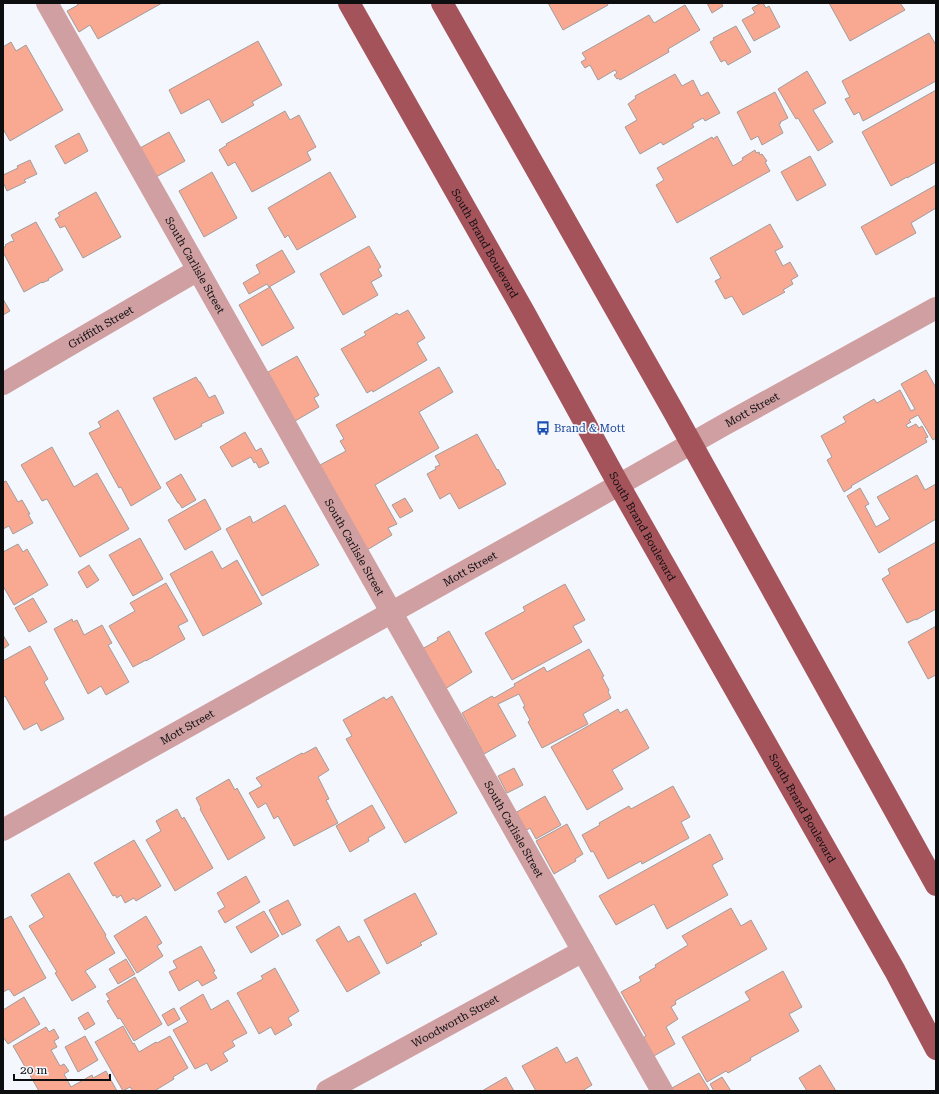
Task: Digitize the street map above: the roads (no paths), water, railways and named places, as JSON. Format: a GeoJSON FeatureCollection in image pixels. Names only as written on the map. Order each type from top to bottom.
{"type":"FeatureCollection","features":[{"type":"Feature","properties":{"kind":"main road","name":"South Brand Boulevard"},"geometry":{"type":"LineString","coordinates":[[349,3],[524,312],[618,486],[895,971],[936,1049]]}},
{"type":"Feature","properties":{"kind":"main road"},"geometry":{"type":"LineString","coordinates":[[442,3],[691,443],[936,885]]}},
{"type":"Feature","properties":{"kind":"street","name":"South Carlisle Street"},"geometry":{"type":"LineString","coordinates":[[47,3],[662,1091]]}},
{"type":"Feature","properties":{"kind":"street","name":"Griffith Street"},"geometry":{"type":"LineString","coordinates":[[3,384],[198,270]]}},
{"type":"Feature","properties":{"kind":"street","name":"Mott Street"},"geometry":{"type":"LineString","coordinates":[[3,830],[618,486],[691,443],[936,308]]}},
{"type":"Feature","properties":{"kind":"street","name":"Woodworth Street"},"geometry":{"type":"LineString","coordinates":[[327,1091],[583,951]]}},
{"type":"Feature","properties":{"kind":"place","name":"Brand & Mott"},"geometry":{"type":"Point","coordinates":[543,428]}}]}
